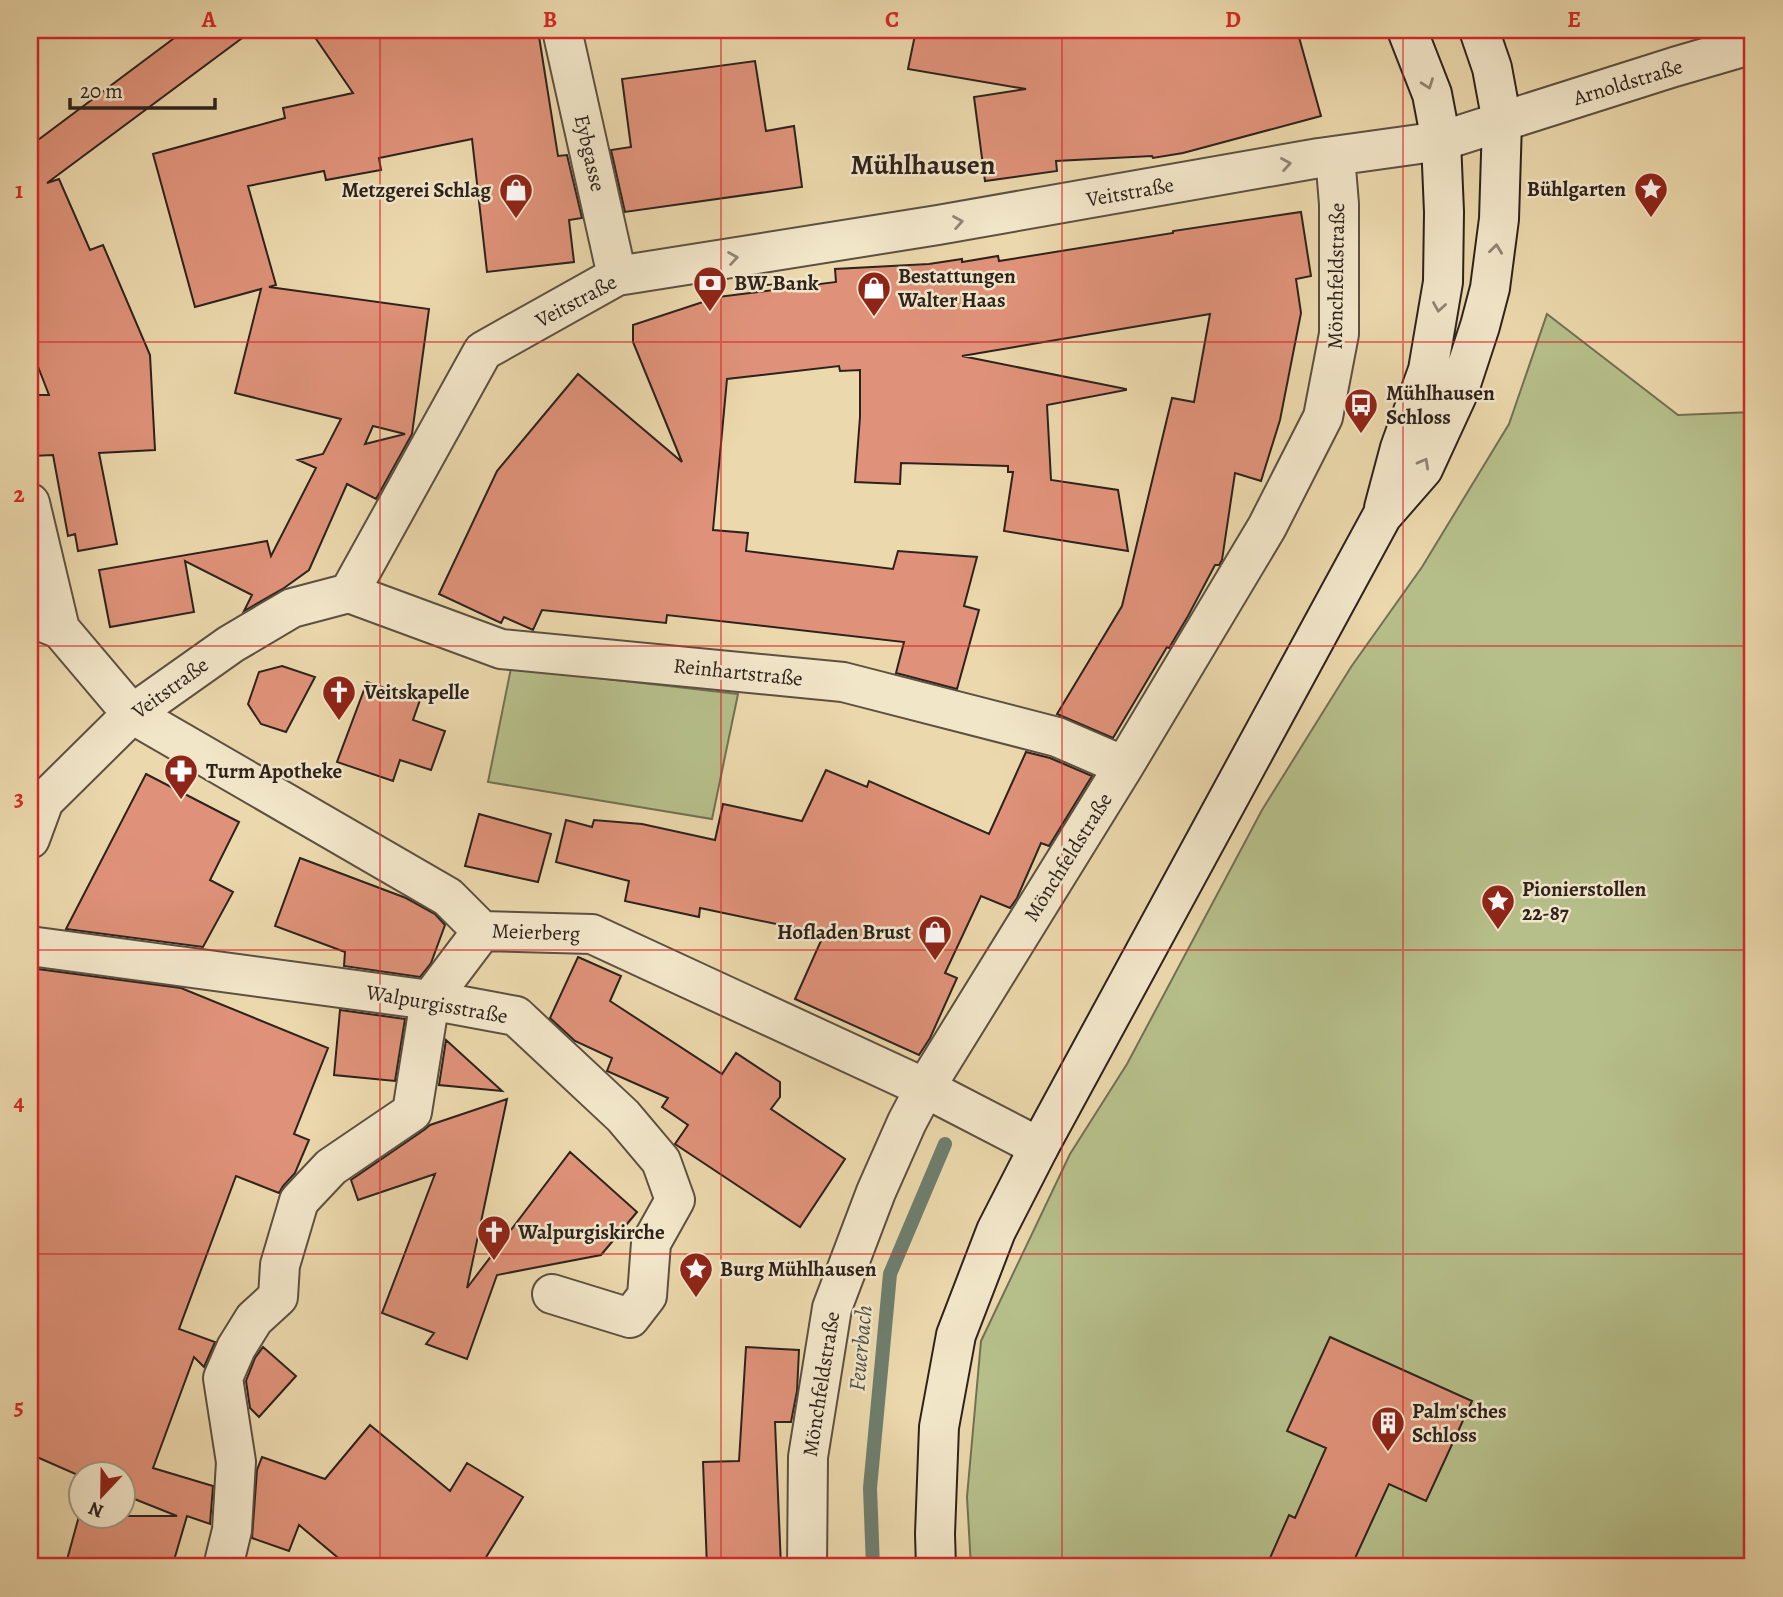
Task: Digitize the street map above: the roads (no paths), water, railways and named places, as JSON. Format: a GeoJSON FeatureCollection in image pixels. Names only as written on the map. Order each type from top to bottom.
{"type":"FeatureCollection","features":[{"type":"Feature","properties":{"kind":"street","name":"Eybgasse"},"geometry":{"type":"LineString","coordinates":[[562,30],[617,276]]}},
{"type":"Feature","properties":{"kind":"street"},"geometry":{"type":"LineString","coordinates":[[1382,516],[1400,448],[1428,370],[1443,282],[1441,141],[1432,94],[1407,30]]}},
{"type":"Feature","properties":{"kind":"street"},"geometry":{"type":"LineString","coordinates":[[936,1567],[939,1427],[956,1335],[996,1231],[1382,516],[1423,469],[1458,393],[1490,288],[1496,248],[1502,122],[1492,68],[1479,30]]}},
{"type":"Feature","properties":{"kind":"street","name":"Arnoldstraße"},"geometry":{"type":"LineString","coordinates":[[1441,141],[1753,44]]}},
{"type":"Feature","properties":{"kind":"street","name":"Veitstraße"},"geometry":{"type":"LineString","coordinates":[[30,839],[44,801],[131,713],[231,644],[292,608],[349,593],[483,351],[617,276],[925,227],[1335,156],[1441,141]]}},
{"type":"Feature","properties":{"kind":"street","name":"Mönchfeldstraße"},"geometry":{"type":"LineString","coordinates":[[807,1567],[808,1457],[832,1308],[876,1192],[907,1122],[925,1088],[1124,766],[1267,527],[1323,417],[1339,334],[1339,204],[1335,156]]}},
{"type":"Feature","properties":{"kind":"street"},"geometry":{"type":"LineString","coordinates":[[30,503],[45,623],[131,713]]}},
{"type":"Feature","properties":{"kind":"street","name":"Reinhartstraße"},"geometry":{"type":"LineString","coordinates":[[349,593],[501,649],[843,682],[1057,737],[1124,766]]}},
{"type":"Feature","properties":{"kind":"street","name":"Meierberg"},"geometry":{"type":"LineString","coordinates":[[131,713],[448,897],[482,931],[592,934],[925,1088],[1039,1147]]}},
{"type":"Feature","properties":{"kind":"street"},"geometry":{"type":"LineString","coordinates":[[223,1567],[232,1530],[236,1462],[223,1378],[236,1348],[254,1319],[278,1297],[280,1265],[299,1201],[331,1167],[412,1112],[430,1000],[482,931]]}},
{"type":"Feature","properties":{"kind":"street","name":"Walpurgisstraße"},"geometry":{"type":"LineString","coordinates":[[30,946],[430,1000],[516,1016],[623,1116],[661,1161],[675,1200],[651,1243],[647,1296],[630,1318],[552,1294]]}},
{"type":"Feature","properties":{"kind":"waterway","name":"Feuerbach"},"geometry":{"type":"LineString","coordinates":[[873,1567],[870,1488],[890,1274],[945,1144]]}},
{"type":"Feature","properties":{"kind":"place","name":"Bühlgarten"},"geometry":{"type":"Point","coordinates":[1651,219]}},
{"type":"Feature","properties":{"kind":"place","name":"Metzgerei Schlag"},"geometry":{"type":"Point","coordinates":[516,220]}},
{"type":"Feature","properties":{"kind":"place","name":"BW-Bank"},"geometry":{"type":"Point","coordinates":[710,313]}},
{"type":"Feature","properties":{"kind":"place","name":"Bestattungen Walter Haas"},"geometry":{"type":"Point","coordinates":[874,318]}},
{"type":"Feature","properties":{"kind":"place","name":"Mühlhausen Schloss"},"geometry":{"type":"Point","coordinates":[1361,435]}},
{"type":"Feature","properties":{"kind":"place","name":"Veitskapelle"},"geometry":{"type":"Point","coordinates":[339,722]}},
{"type":"Feature","properties":{"kind":"place","name":"Turm Apotheke"},"geometry":{"type":"Point","coordinates":[181,801]}},
{"type":"Feature","properties":{"kind":"place","name":"Pionierstollen 22-87"},"geometry":{"type":"Point","coordinates":[1498,931]}},
{"type":"Feature","properties":{"kind":"place","name":"Hofladen Brust"},"geometry":{"type":"Point","coordinates":[935,962]}},
{"type":"Feature","properties":{"kind":"place","name":"Walpurgiskirche"},"geometry":{"type":"Point","coordinates":[494,1262]}},
{"type":"Feature","properties":{"kind":"place","name":"Burg Mühlhausen"},"geometry":{"type":"Point","coordinates":[696,1299]}},
{"type":"Feature","properties":{"kind":"place","name":"Palm'sches Schloss"},"geometry":{"type":"Point","coordinates":[1388,1453]}},
{"type":"Feature","properties":{"kind":"district","name":"Mühlhausen"},"geometry":{"type":"Point","coordinates":[923,164]}}]}
